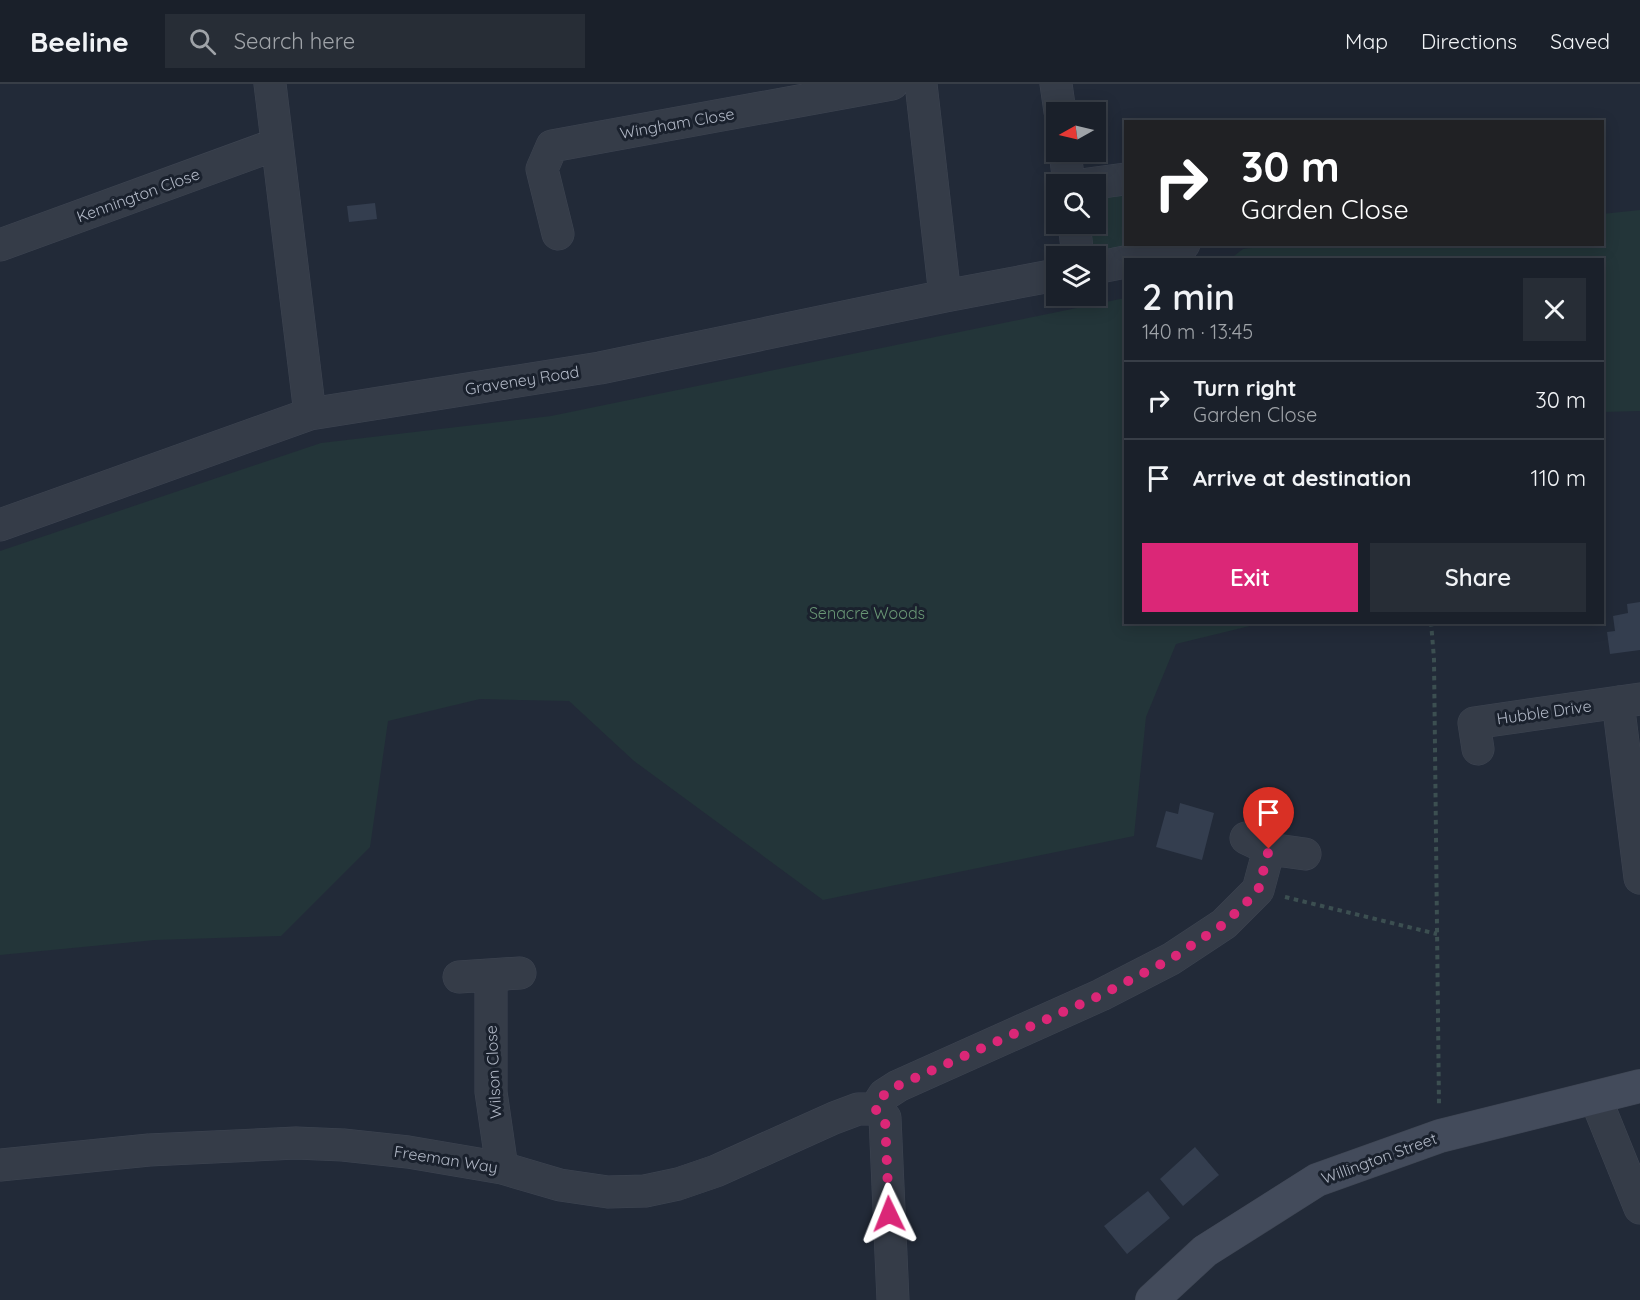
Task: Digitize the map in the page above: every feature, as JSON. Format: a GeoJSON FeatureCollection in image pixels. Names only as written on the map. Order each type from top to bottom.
{"type":"FeatureCollection","features":[{"type":"Feature","properties":{"kind":"street"},"geometry":{"type":"LineString","coordinates":[[270,84],[310,414]]}},
{"type":"Feature","properties":{"kind":"street","name":"Wingham Close"},"geometry":{"type":"LineString","coordinates":[[558,234],[542,170],[552,146],[892,84]]}},
{"type":"Feature","properties":{"kind":"street"},"geometry":{"type":"LineString","coordinates":[[921,84],[945,296]]}},
{"type":"Feature","properties":{"kind":"street"},"geometry":{"type":"LineString","coordinates":[[1056,84],[1059,102]]}},
{"type":"Feature","properties":{"kind":"street","name":"Kennington Close"},"geometry":{"type":"LineString","coordinates":[[0,245],[277,144]]}},
{"type":"Feature","properties":{"kind":"street"},"geometry":{"type":"LineString","coordinates":[[1106,182],[1124,179]]}},
{"type":"Feature","properties":{"kind":"street"},"geometry":{"type":"LineString","coordinates":[[1143,258],[1179,246]]}},
{"type":"Feature","properties":{"kind":"street"},"geometry":{"type":"LineString","coordinates":[[1106,265],[1124,261]]}},
{"type":"Feature","properties":{"kind":"street","name":"Graveney Road"},"geometry":{"type":"LineString","coordinates":[[0,525],[310,414],[600,368],[1046,277]]}},
{"type":"Feature","properties":{"kind":"street"},"geometry":{"type":"LineString","coordinates":[[1629,700],[1640,878]]}},
{"type":"Feature","properties":{"kind":"street","name":"Hubble Drive"},"geometry":{"type":"LineString","coordinates":[[1478,749],[1474,723],[1629,700]]}},
{"type":"Feature","properties":{"kind":"street"},"geometry":{"type":"LineString","coordinates":[[893,1300],[885,1118],[875,1109],[884,1095],[897,1086],[1101,995],[1171,959],[1224,924],[1258,891],[1257,844],[1305,854]]}},
{"type":"Feature","properties":{"kind":"street","name":"Wilson Close"},"geometry":{"type":"LineString","coordinates":[[459,977],[506,974],[491,1092],[502,1168]]}},
{"type":"Feature","properties":{"kind":"street","name":"Willington Street"},"geometry":{"type":"LineString","coordinates":[[1152,1300],[1205,1251],[1317,1180],[1440,1136],[1640,1086]]}},
{"type":"Feature","properties":{"kind":"street"},"geometry":{"type":"LineString","coordinates":[[1595,1097],[1640,1208]]}},
{"type":"Feature","properties":{"kind":"street","name":"Freeman Way"},"geometry":{"type":"LineString","coordinates":[[0,1165],[149,1150],[296,1143],[343,1144],[502,1168],[560,1185],[608,1192],[645,1191],[678,1184],[716,1171],[858,1108],[875,1109]]}},
{"type":"Feature","properties":{"kind":"path"},"geometry":{"type":"LineString","coordinates":[[1431,624],[1434,660],[1440,1136]]}},
{"type":"Feature","properties":{"kind":"path"},"geometry":{"type":"LineString","coordinates":[[1258,891],[1437,934]]}},
{"type":"Feature","properties":{"kind":"green space"},"geometry":{"type":"Polygon","coordinates":[[[1124,179],[1124,246],[1180,246],[1134,258],[1124,258],[1124,261],[1106,265],[1106,246],[1084,246],[1079,234],[1106,234],[1106,182],[1124,179]]]}},
{"type":"Feature","properties":{"kind":"green space"},"geometry":{"type":"Polygon","coordinates":[[[1640,210],[1640,411],[1604,412],[1604,258],[1231,258],[1243,249],[1268,246],[1604,246],[1604,214],[1640,210]]]}},
{"type":"Feature","properties":{"kind":"green space","name":"Senacre Woods"},"geometry":{"type":"Polygon","coordinates":[[[1124,298],[1124,624],[1258,624],[1176,644],[1146,717],[1134,836],[823,900],[634,761],[569,701],[480,699],[388,721],[370,847],[281,936],[155,940],[0,955],[0,551],[321,443],[551,416],[1086,306],[1106,306],[1106,302],[1124,298]]]}},
{"type":"Feature","properties":{"kind":"building"},"geometry":{"type":"Polygon","coordinates":[[[375,203],[377,219],[349,222],[347,206],[375,203]]]}},
{"type":"Feature","properties":{"kind":"building"},"geometry":{"type":"Polygon","coordinates":[[[1640,602],[1640,650],[1610,654],[1607,632],[1615,631],[1613,616],[1628,613],[1627,604],[1640,602]]]}},
{"type":"Feature","properties":{"kind":"building"},"geometry":{"type":"Polygon","coordinates":[[[1180,803],[1214,813],[1202,860],[1156,847],[1166,811],[1178,814],[1180,803]]]}},
{"type":"Feature","properties":{"kind":"building"},"geometry":{"type":"Polygon","coordinates":[[[1195,1147],[1219,1175],[1183,1206],[1160,1179],[1195,1147]]]}},
{"type":"Feature","properties":{"kind":"building"},"geometry":{"type":"Polygon","coordinates":[[[1148,1191],[1170,1218],[1127,1254],[1104,1226],[1148,1191]]]}},
{"type":"Feature","properties":{"kind":"route"},"geometry":{"type":"LineString","coordinates":[[889,1214],[885,1118],[875,1109],[884,1095],[897,1086],[1101,995],[1171,959],[1224,924],[1258,891],[1269,849]]}}]}
